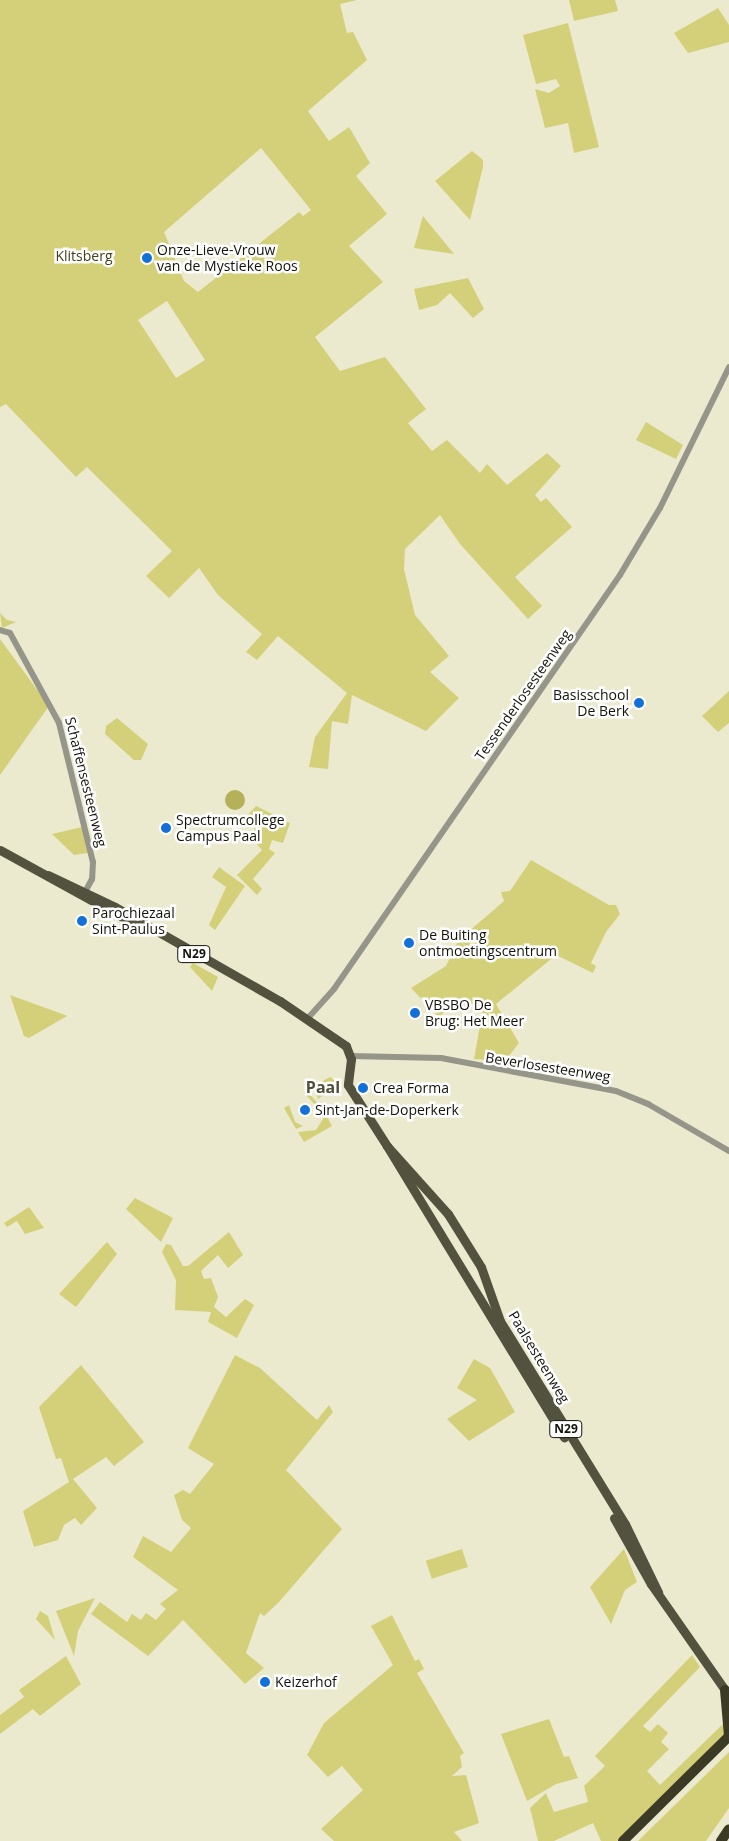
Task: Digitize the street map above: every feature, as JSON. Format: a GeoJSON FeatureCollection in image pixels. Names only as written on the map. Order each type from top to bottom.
{"type":"FeatureCollection","features":[{"type":"Feature","properties":{"kind":"highway"},"geometry":{"type":"LineString","coordinates":[[623,1841],[729,1736],[728,1694]]}},
{"type":"Feature","properties":{"kind":"highway"},"geometry":{"type":"LineString","coordinates":[[630,1841],[729,1747]]}},
{"type":"Feature","properties":{"kind":"highway"},"geometry":{"type":"LineString","coordinates":[[721,1841],[729,1829]]}},
{"type":"Feature","properties":{"kind":"main road","name":"N29"},"geometry":{"type":"LineString","coordinates":[[0,850],[84,894],[308,1018],[346,1046],[350,1056]]}},
{"type":"Feature","properties":{"kind":"main road","name":"Paalsesteenweg"},"geometry":{"type":"LineString","coordinates":[[350,1056],[348,1085],[658,1592],[728,1694]]}},
{"type":"Feature","properties":{"kind":"main road","name":"Paalsesteenweg"},"geometry":{"type":"LineString","coordinates":[[387,1146],[448,1214],[476,1260],[492,1289],[500,1321],[628,1529],[658,1592]]}},
{"type":"Feature","properties":{"kind":"street","name":"Tessenderlosesteenweg"},"geometry":{"type":"LineString","coordinates":[[308,1018],[334,989],[620,575],[660,508],[729,367]]}},
{"type":"Feature","properties":{"kind":"street","name":"Schaffensesteenweg"},"geometry":{"type":"LineString","coordinates":[[0,630],[10,633],[59,723],[93,862],[84,894]]}},
{"type":"Feature","properties":{"kind":"street","name":"Beverlosesteenweg"},"geometry":{"type":"LineString","coordinates":[[350,1056],[465,1062],[478,1069],[616,1091],[654,1107],[729,1151]]}},
{"type":"Feature","properties":{"kind":"green space","name":"Klitsberg"},"geometry":{"type":"Polygon","coordinates":[[[0,0],[357,0],[340,4],[347,33],[353,32],[367,60],[308,111],[329,141],[349,127],[370,163],[356,176],[387,214],[349,246],[383,282],[315,337],[340,371],[385,357],[426,409],[408,423],[432,451],[447,440],[480,473],[487,464],[507,485],[547,453],[561,466],[535,495],[541,502],[546,498],[572,527],[515,577],[542,606],[528,619],[460,544],[440,515],[405,549],[404,569],[415,615],[449,656],[430,672],[459,698],[426,731],[352,695],[348,724],[332,721],[328,769],[309,767],[315,737],[347,693],[278,636],[257,660],[246,652],[262,634],[218,595],[199,568],[169,598],[146,576],[172,551],[87,467],[76,477],[6,404],[0,407],[0,0]],[[261,148],[164,232],[184,281],[198,292],[299,212],[303,216],[311,210],[261,148]],[[167,301],[138,320],[176,378],[205,360],[167,301]]]}},
{"type":"Feature","properties":{"kind":"green space"},"geometry":{"type":"Polygon","coordinates":[[[569,0],[615,0],[618,11],[574,21],[569,0]]]}},
{"type":"Feature","properties":{"kind":"green space"},"geometry":{"type":"Polygon","coordinates":[[[718,8],[729,25],[729,42],[688,53],[674,33],[718,8]]]}},
{"type":"Feature","properties":{"kind":"green space"},"geometry":{"type":"Polygon","coordinates":[[[568,23],[599,147],[574,153],[568,123],[545,128],[535,89],[549,93],[560,86],[556,79],[536,84],[523,35],[568,23]]]}},
{"type":"Feature","properties":{"kind":"green space"},"geometry":{"type":"Polygon","coordinates":[[[472,151],[483,160],[483,167],[470,220],[435,181],[472,151]]]}},
{"type":"Feature","properties":{"kind":"green space"},"geometry":{"type":"Polygon","coordinates":[[[423,216],[454,254],[414,248],[423,216]]]}},
{"type":"Feature","properties":{"kind":"green space"},"geometry":{"type":"Polygon","coordinates":[[[468,278],[484,309],[473,318],[450,293],[437,305],[419,310],[414,289],[468,278]]]}},
{"type":"Feature","properties":{"kind":"green space"},"geometry":{"type":"Polygon","coordinates":[[[646,422],[683,445],[676,459],[636,440],[646,422]]]}},
{"type":"Feature","properties":{"kind":"green space"},"geometry":{"type":"Polygon","coordinates":[[[0,613],[7,620],[16,622],[2,628],[0,613]]]}},
{"type":"Feature","properties":{"kind":"green space"},"geometry":{"type":"Polygon","coordinates":[[[0,639],[49,706],[0,775],[0,639]]]}},
{"type":"Feature","properties":{"kind":"green space"},"geometry":{"type":"Polygon","coordinates":[[[729,691],[729,723],[718,732],[702,716],[729,691]]]}},
{"type":"Feature","properties":{"kind":"green space"},"geometry":{"type":"Polygon","coordinates":[[[117,718],[148,744],[141,760],[134,760],[105,734],[106,726],[117,718]]]}},
{"type":"Feature","properties":{"kind":"green space"},"geometry":{"type":"Polygon","coordinates":[[[256,806],[290,823],[283,843],[272,840],[269,849],[275,853],[253,879],[262,889],[257,895],[237,875],[262,850],[253,840],[255,824],[245,818],[256,806]]]}},
{"type":"Feature","properties":{"kind":"green space"},"geometry":{"type":"Polygon","coordinates":[[[82,827],[88,853],[74,855],[52,834],[82,827]]]}},
{"type":"Feature","properties":{"kind":"green space"},"geometry":{"type":"Polygon","coordinates":[[[531,860],[609,905],[616,905],[620,914],[606,932],[591,963],[596,966],[593,973],[556,955],[496,1004],[519,1043],[505,1061],[474,1059],[483,1009],[460,998],[439,1017],[411,988],[446,966],[459,939],[470,952],[460,939],[504,901],[501,892],[510,891],[531,860]]]}},
{"type":"Feature","properties":{"kind":"green space"},"geometry":{"type":"Polygon","coordinates":[[[219,867],[245,886],[215,930],[209,925],[226,887],[212,877],[219,867]]]}},
{"type":"Feature","properties":{"kind":"green space"},"geometry":{"type":"Polygon","coordinates":[[[193,963],[218,977],[212,991],[190,967],[193,963]]]}},
{"type":"Feature","properties":{"kind":"green space"},"geometry":{"type":"Polygon","coordinates":[[[10,995],[67,1016],[29,1038],[24,1036],[10,995]]]}},
{"type":"Feature","properties":{"kind":"green space"},"geometry":{"type":"Polygon","coordinates":[[[330,1077],[339,1084],[318,1099],[314,1086],[330,1077]]]}},
{"type":"Feature","properties":{"kind":"green space"},"geometry":{"type":"Polygon","coordinates":[[[306,1089],[325,1113],[318,1116],[318,1108],[304,1093],[306,1089]]]}},
{"type":"Feature","properties":{"kind":"green space"},"geometry":{"type":"Polygon","coordinates":[[[289,1105],[295,1122],[303,1126],[296,1129],[284,1108],[289,1105]]]}},
{"type":"Feature","properties":{"kind":"green space"},"geometry":{"type":"Polygon","coordinates":[[[326,1114],[332,1126],[304,1142],[298,1132],[316,1130],[326,1114]]]}},
{"type":"Feature","properties":{"kind":"green space"},"geometry":{"type":"Polygon","coordinates":[[[135,1198],[173,1218],[161,1242],[126,1209],[135,1198]]]}},
{"type":"Feature","properties":{"kind":"green space"},"geometry":{"type":"Polygon","coordinates":[[[29,1207],[44,1228],[25,1234],[17,1221],[7,1227],[4,1223],[29,1207]]]}},
{"type":"Feature","properties":{"kind":"green space"},"geometry":{"type":"Polygon","coordinates":[[[229,1232],[243,1255],[228,1268],[218,1255],[201,1271],[204,1279],[211,1278],[218,1297],[214,1307],[226,1317],[245,1299],[254,1305],[237,1338],[208,1322],[211,1312],[175,1310],[176,1280],[162,1252],[166,1244],[171,1245],[183,1266],[188,1266],[229,1232]]]}},
{"type":"Feature","properties":{"kind":"green space"},"geometry":{"type":"Polygon","coordinates":[[[107,1242],[117,1254],[76,1307],[59,1294],[107,1242]]]}},
{"type":"Feature","properties":{"kind":"green space"},"geometry":{"type":"Polygon","coordinates":[[[235,1355],[260,1368],[317,1420],[329,1405],[333,1412],[286,1470],[342,1529],[279,1602],[264,1616],[260,1613],[246,1653],[264,1668],[245,1684],[183,1620],[148,1656],[91,1614],[100,1602],[127,1622],[132,1614],[141,1620],[146,1613],[156,1620],[166,1609],[160,1604],[178,1590],[133,1557],[143,1536],[171,1552],[191,1528],[182,1520],[174,1495],[183,1490],[190,1494],[214,1464],[188,1448],[235,1355]]]}},
{"type":"Feature","properties":{"kind":"green space"},"geometry":{"type":"Polygon","coordinates":[[[474,1359],[490,1368],[515,1412],[469,1441],[447,1419],[477,1400],[457,1388],[474,1359]]]}},
{"type":"Feature","properties":{"kind":"green space"},"geometry":{"type":"Polygon","coordinates":[[[81,1365],[144,1442],[114,1466],[106,1457],[73,1479],[97,1508],[81,1525],[75,1518],[64,1525],[58,1540],[34,1547],[23,1511],[69,1482],[61,1458],[56,1459],[39,1407],[81,1365]]]}},
{"type":"Feature","properties":{"kind":"green space"},"geometry":{"type":"Polygon","coordinates":[[[462,1549],[468,1567],[432,1579],[426,1561],[462,1549]]]}},
{"type":"Feature","properties":{"kind":"green space"},"geometry":{"type":"Polygon","coordinates":[[[624,1549],[637,1582],[625,1590],[611,1624],[590,1587],[624,1549]]]}},
{"type":"Feature","properties":{"kind":"green space"},"geometry":{"type":"Polygon","coordinates":[[[95,1598],[78,1631],[74,1656],[56,1611],[95,1598]]]}},
{"type":"Feature","properties":{"kind":"green space"},"geometry":{"type":"Polygon","coordinates":[[[40,1611],[48,1616],[55,1640],[36,1619],[40,1611]]]}},
{"type":"Feature","properties":{"kind":"green space"},"geometry":{"type":"Polygon","coordinates":[[[392,1615],[415,1661],[419,1659],[424,1669],[417,1673],[464,1753],[460,1756],[462,1767],[452,1776],[466,1775],[479,1823],[454,1832],[462,1841],[334,1841],[321,1829],[363,1790],[342,1766],[328,1777],[307,1755],[324,1723],[393,1665],[371,1626],[392,1615]]]}},
{"type":"Feature","properties":{"kind":"green space"},"geometry":{"type":"Polygon","coordinates":[[[692,1655],[700,1667],[643,1726],[650,1732],[658,1724],[668,1733],[661,1742],[669,1749],[647,1771],[660,1785],[723,1724],[725,1733],[617,1841],[601,1841],[593,1823],[554,1841],[538,1841],[530,1808],[546,1793],[554,1812],[588,1802],[584,1786],[605,1766],[595,1756],[692,1655]]]}},
{"type":"Feature","properties":{"kind":"green space"},"geometry":{"type":"Polygon","coordinates":[[[66,1656],[81,1684],[40,1716],[33,1709],[0,1734],[0,1715],[24,1697],[19,1690],[66,1656]]]}},
{"type":"Feature","properties":{"kind":"green space"},"geometry":{"type":"Polygon","coordinates":[[[549,1719],[564,1757],[569,1756],[578,1778],[556,1784],[527,1801],[501,1734],[549,1719]]]}},
{"type":"Feature","properties":{"kind":"green space"},"geometry":{"type":"Polygon","coordinates":[[[729,1752],[729,1808],[706,1841],[638,1841],[729,1752]]]}},
{"type":"Feature","properties":{"kind":"shaded area"},"geometry":{"type":"Polygon","coordinates":[[[235,790],[242,793],[245,800],[242,807],[235,810],[228,807],[225,800],[228,793],[235,790]]]}},
{"type":"Feature","properties":{"kind":"place","name":"Onze-Lieve-Vrouw van de Mystieke Roos"},"geometry":{"type":"Point","coordinates":[147,258]}},
{"type":"Feature","properties":{"kind":"place","name":"Basisschool De Berk"},"geometry":{"type":"Point","coordinates":[639,703]}},
{"type":"Feature","properties":{"kind":"place","name":"Spectrumcollege Campus Paal"},"geometry":{"type":"Point","coordinates":[166,828]}},
{"type":"Feature","properties":{"kind":"place","name":"Parochiezaal Sint-Paulus"},"geometry":{"type":"Point","coordinates":[82,921]}},
{"type":"Feature","properties":{"kind":"place","name":"De Buiting ontmoetingscentrum"},"geometry":{"type":"Point","coordinates":[409,943]}},
{"type":"Feature","properties":{"kind":"place","name":"VBSBO De Brug: Het Meer"},"geometry":{"type":"Point","coordinates":[415,1013]}},
{"type":"Feature","properties":{"kind":"place","name":"Crea Forma"},"geometry":{"type":"Point","coordinates":[363,1088]}},
{"type":"Feature","properties":{"kind":"place","name":"Sint-Jan-de-Doperkerk"},"geometry":{"type":"Point","coordinates":[305,1110]}},
{"type":"Feature","properties":{"kind":"place","name":"Keizerhof"},"geometry":{"type":"Point","coordinates":[265,1682]}},
{"type":"Feature","properties":{"kind":"district","name":"Paal"},"geometry":{"type":"Point","coordinates":[323,1087]}}]}
